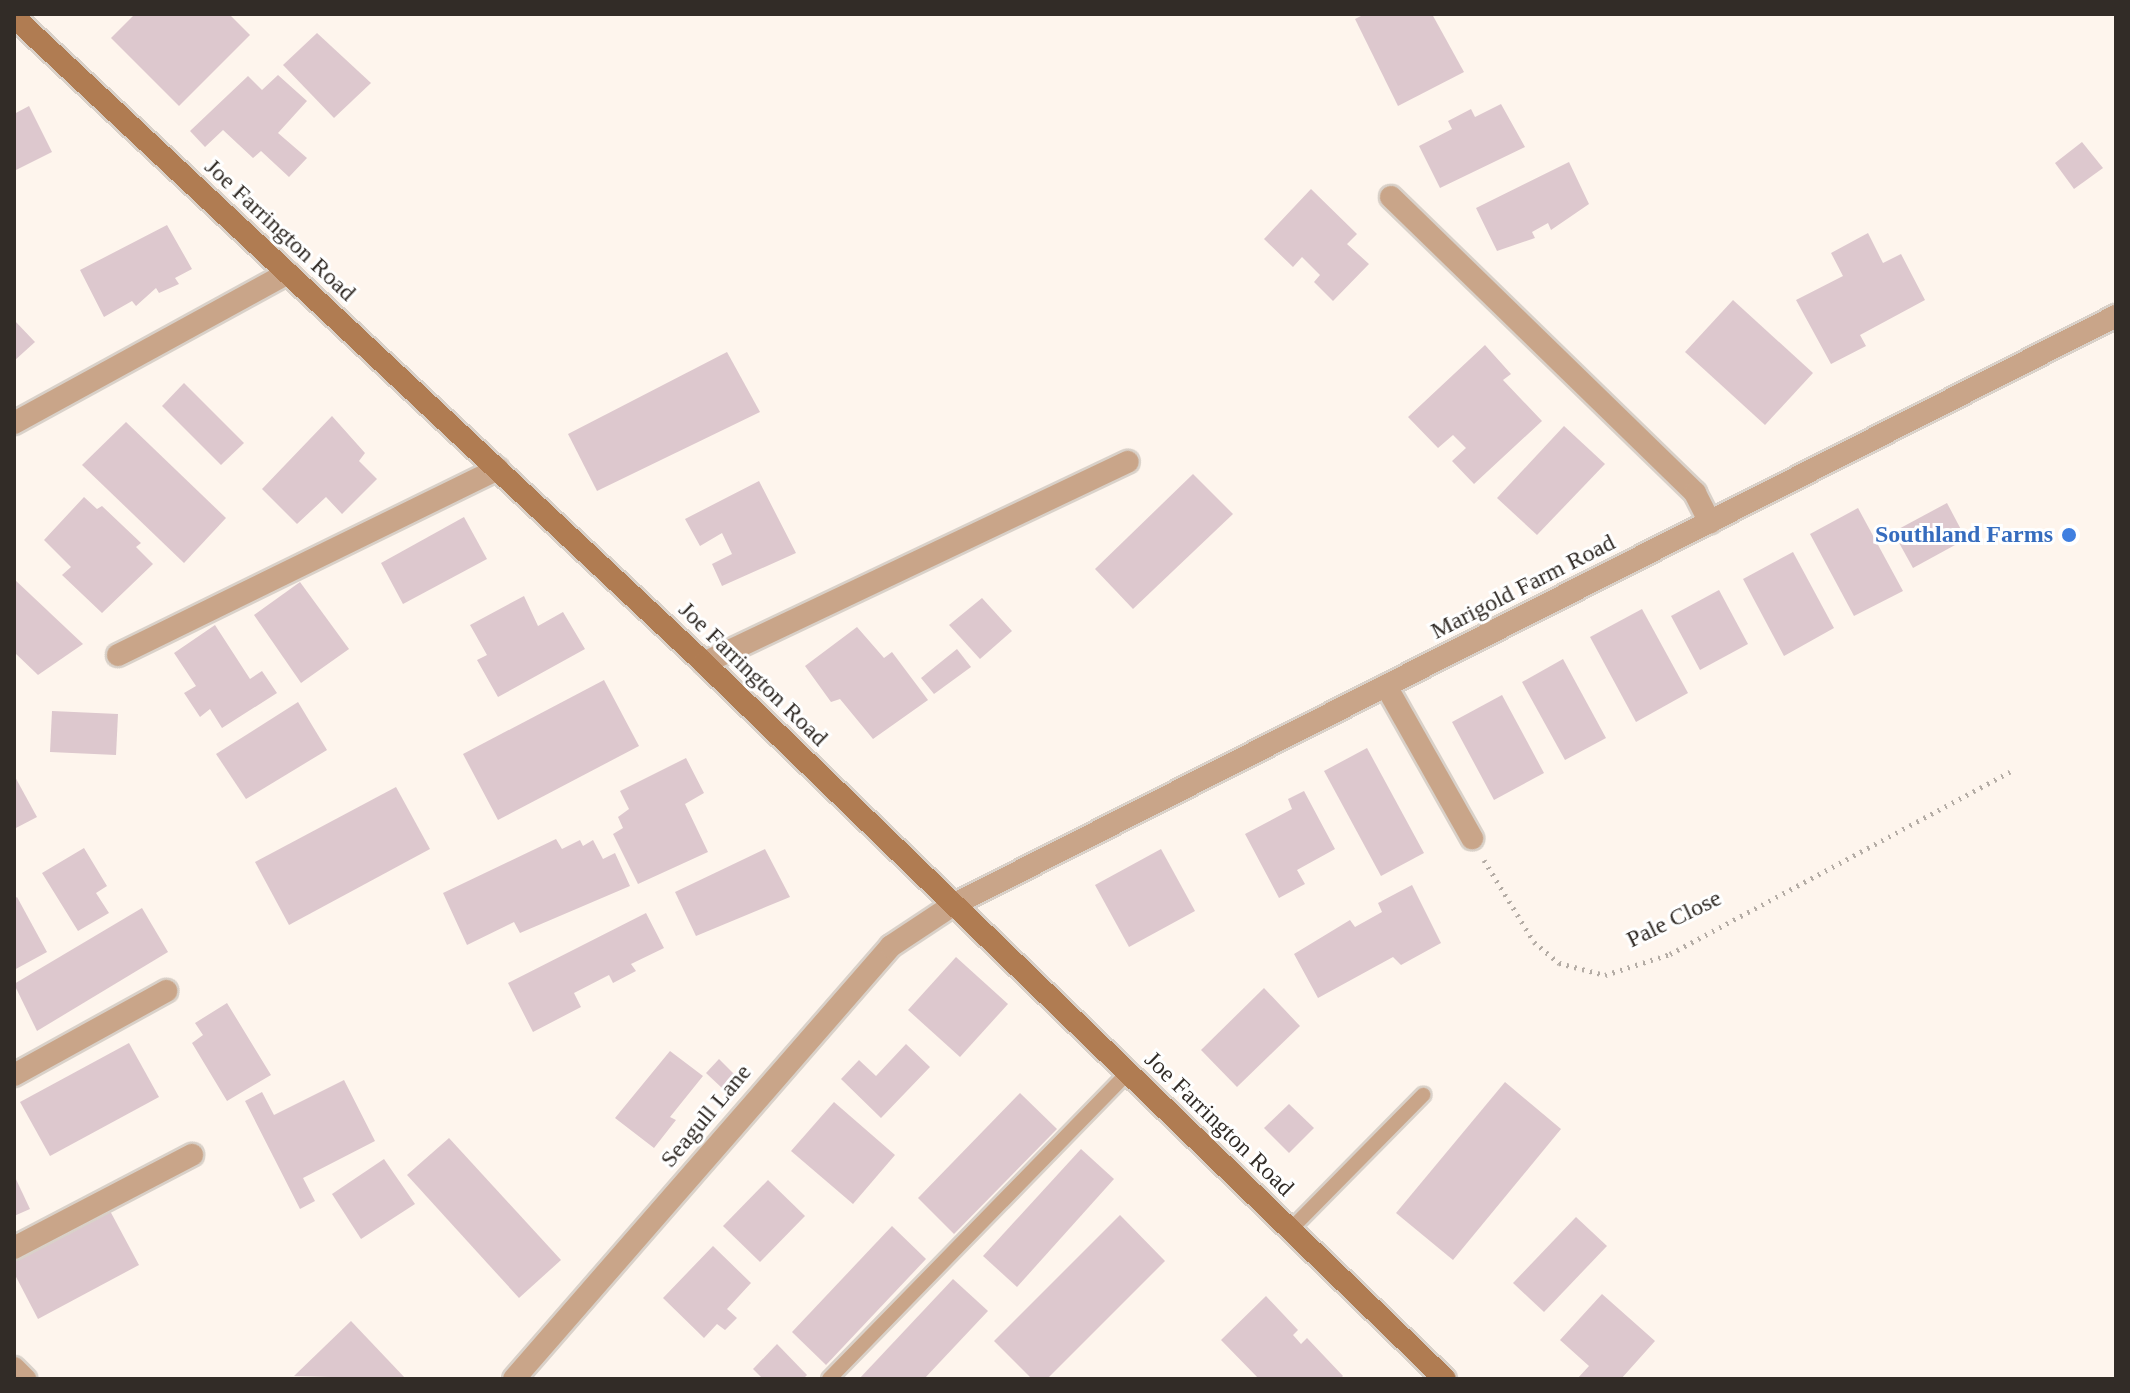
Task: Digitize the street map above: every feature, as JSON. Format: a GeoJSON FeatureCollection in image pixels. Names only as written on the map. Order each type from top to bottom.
{"type":"FeatureCollection","features":[{"type":"Feature","properties":{"kind":"main road","name":"Joe Farrington Road"},"geometry":{"type":"LineString","coordinates":[[20,18],[704,663],[1445,1379]]}},
{"type":"Feature","properties":{"kind":"street"},"geometry":{"type":"LineString","coordinates":[[1391,197],[1695,493],[1710,522]]}},
{"type":"Feature","properties":{"kind":"street"},"geometry":{"type":"LineString","coordinates":[[14,423],[288,273]]}},
{"type":"Feature","properties":{"kind":"street","name":"Marigold Farm Road"},"geometry":{"type":"LineString","coordinates":[[953,905],[2116,316]]}},
{"type":"Feature","properties":{"kind":"street"},"geometry":{"type":"LineString","coordinates":[[704,663],[1128,462]]}},
{"type":"Feature","properties":{"kind":"street"},"geometry":{"type":"LineString","coordinates":[[118,655],[498,469]]}},
{"type":"Feature","properties":{"kind":"street"},"geometry":{"type":"LineString","coordinates":[[1386,686],[1472,838]]}},
{"type":"Feature","properties":{"kind":"street","name":"Seagull Lane"},"geometry":{"type":"LineString","coordinates":[[514,1379],[891,946],[953,905]]}},
{"type":"Feature","properties":{"kind":"street"},"geometry":{"type":"LineString","coordinates":[[14,1075],[166,991]]}},
{"type":"Feature","properties":{"kind":"street"},"geometry":{"type":"LineString","coordinates":[[14,1248],[192,1155]]}},
{"type":"Feature","properties":{"kind":"street"},"geometry":{"type":"LineString","coordinates":[[14,1368],[25,1379]]}},
{"type":"Feature","properties":{"kind":"lane"},"geometry":{"type":"LineString","coordinates":[[829,1379],[1128,1073]]}},
{"type":"Feature","properties":{"kind":"lane"},"geometry":{"type":"LineString","coordinates":[[1290,1230],[1423,1095]]}},
{"type":"Feature","properties":{"kind":"path","name":"Pale Close"},"geometry":{"type":"LineString","coordinates":[[1472,838],[1534,942],[1559,963],[1605,975],[1670,954],[2010,772]]}},
{"type":"Feature","properties":{"kind":"building"},"geometry":{"type":"Polygon","coordinates":[[[135,14],[229,14],[250,35],[179,106],[111,38],[135,14]]]}},
{"type":"Feature","properties":{"kind":"building"},"geometry":{"type":"Polygon","coordinates":[[[1365,14],[1432,14],[1464,72],[1398,106],[1355,19],[1365,14]]]}},
{"type":"Feature","properties":{"kind":"building"},"geometry":{"type":"Polygon","coordinates":[[[317,33],[371,83],[334,118],[283,65],[317,33]]]}},
{"type":"Feature","properties":{"kind":"building"},"geometry":{"type":"Polygon","coordinates":[[[278,75],[307,101],[278,133],[307,158],[289,177],[261,151],[253,158],[223,130],[205,147],[190,131],[248,76],[262,90],[278,75]]]}},
{"type":"Feature","properties":{"kind":"building"},"geometry":{"type":"Polygon","coordinates":[[[1501,104],[1525,147],[1440,188],[1419,146],[1452,129],[1448,121],[1471,109],[1475,117],[1501,104]]]}},
{"type":"Feature","properties":{"kind":"building"},"geometry":{"type":"Polygon","coordinates":[[[29,106],[52,152],[14,171],[14,114],[29,106]]]}},
{"type":"Feature","properties":{"kind":"building"},"geometry":{"type":"Polygon","coordinates":[[[2082,142],[2103,168],[2074,189],[2055,163],[2082,142]]]}},
{"type":"Feature","properties":{"kind":"building"},"geometry":{"type":"Polygon","coordinates":[[[1569,162],[1589,204],[1551,230],[1548,223],[1532,232],[1535,238],[1497,251],[1476,208],[1569,162]]]}},
{"type":"Feature","properties":{"kind":"building"},"geometry":{"type":"Polygon","coordinates":[[[1311,189],[1357,234],[1347,244],[1369,264],[1333,301],[1314,282],[1320,275],[1302,257],[1293,267],[1264,239],[1311,189]]]}},
{"type":"Feature","properties":{"kind":"building"},"geometry":{"type":"Polygon","coordinates":[[[167,225],[192,269],[175,278],[179,284],[159,293],[156,288],[136,306],[132,301],[104,317],[80,270],[167,225]]]}},
{"type":"Feature","properties":{"kind":"building"},"geometry":{"type":"Polygon","coordinates":[[[1868,233],[1883,263],[1901,254],[1925,300],[1860,335],[1866,346],[1831,364],[1796,300],[1843,276],[1831,253],[1868,233]]]}},
{"type":"Feature","properties":{"kind":"building"},"geometry":{"type":"Polygon","coordinates":[[[1733,300],[1813,373],[1765,425],[1685,352],[1733,300]]]}},
{"type":"Feature","properties":{"kind":"building"},"geometry":{"type":"Polygon","coordinates":[[[14,320],[35,342],[14,361],[14,320]]]}},
{"type":"Feature","properties":{"kind":"building"},"geometry":{"type":"Polygon","coordinates":[[[1485,345],[1511,374],[1503,380],[1542,421],[1474,484],[1452,461],[1466,448],[1453,435],[1438,448],[1408,417],[1485,345]]]}},
{"type":"Feature","properties":{"kind":"building"},"geometry":{"type":"Polygon","coordinates":[[[727,352],[760,412],[597,491],[568,434],[727,352]]]}},
{"type":"Feature","properties":{"kind":"building"},"geometry":{"type":"Polygon","coordinates":[[[184,383],[244,443],[221,465],[162,406],[184,383]]]}},
{"type":"Feature","properties":{"kind":"building"},"geometry":{"type":"Polygon","coordinates":[[[332,416],[365,453],[359,461],[377,479],[342,514],[326,497],[297,524],[262,489],[332,416]]]}},
{"type":"Feature","properties":{"kind":"building"},"geometry":{"type":"Polygon","coordinates":[[[126,422],[226,518],[184,563],[82,465],[126,422]]]}},
{"type":"Feature","properties":{"kind":"building"},"geometry":{"type":"Polygon","coordinates":[[[1564,426],[1605,464],[1537,535],[1497,498],[1564,426]]]}},
{"type":"Feature","properties":{"kind":"building"},"geometry":{"type":"Polygon","coordinates":[[[1193,474],[1233,514],[1133,609],[1095,569],[1193,474]]]}},
{"type":"Feature","properties":{"kind":"building"},"geometry":{"type":"Polygon","coordinates":[[[759,481],[796,553],[722,586],[712,564],[732,554],[722,533],[700,546],[685,519],[759,481]]]}},
{"type":"Feature","properties":{"kind":"building"},"geometry":{"type":"Polygon","coordinates":[[[84,497],[97,509],[102,506],[141,543],[136,547],[153,564],[102,613],[62,575],[71,567],[44,540],[84,497]]]}},
{"type":"Feature","properties":{"kind":"building"},"geometry":{"type":"Polygon","coordinates":[[[1947,503],[1966,539],[1913,568],[1893,532],[1947,503]]]}},
{"type":"Feature","properties":{"kind":"building"},"geometry":{"type":"Polygon","coordinates":[[[1858,508],[1903,591],[1854,616],[1810,534],[1858,508]]]}},
{"type":"Feature","properties":{"kind":"building"},"geometry":{"type":"Polygon","coordinates":[[[464,517],[487,559],[403,604],[381,563],[464,517]]]}},
{"type":"Feature","properties":{"kind":"building"},"geometry":{"type":"Polygon","coordinates":[[[1793,552],[1834,628],[1784,656],[1743,579],[1793,552]]]}},
{"type":"Feature","properties":{"kind":"building"},"geometry":{"type":"Polygon","coordinates":[[[14,579],[83,644],[38,675],[14,652],[14,579]]]}},
{"type":"Feature","properties":{"kind":"building"},"geometry":{"type":"Polygon","coordinates":[[[300,582],[349,649],[301,683],[254,615],[300,582]]]}},
{"type":"Feature","properties":{"kind":"building"},"geometry":{"type":"Polygon","coordinates":[[[1719,590],[1748,644],[1700,670],[1671,616],[1719,590]]]}},
{"type":"Feature","properties":{"kind":"building"},"geometry":{"type":"Polygon","coordinates":[[[524,596],[538,626],[563,612],[585,649],[498,697],[477,660],[487,655],[470,625],[524,596]]]}},
{"type":"Feature","properties":{"kind":"building"},"geometry":{"type":"Polygon","coordinates":[[[982,598],[1012,631],[980,659],[949,625],[982,598]]]}},
{"type":"Feature","properties":{"kind":"building"},"geometry":{"type":"Polygon","coordinates":[[[1642,609],[1688,693],[1636,722],[1590,637],[1642,609]]]}},
{"type":"Feature","properties":{"kind":"building"},"geometry":{"type":"Polygon","coordinates":[[[215,625],[250,679],[262,671],[277,693],[222,728],[210,709],[200,717],[184,693],[196,686],[174,653],[215,625]]]}},
{"type":"Feature","properties":{"kind":"building"},"geometry":{"type":"Polygon","coordinates":[[[857,627],[884,658],[892,652],[928,700],[873,739],[840,699],[831,702],[805,666],[857,627]]]}},
{"type":"Feature","properties":{"kind":"building"},"geometry":{"type":"Polygon","coordinates":[[[957,649],[971,667],[934,694],[921,678],[957,649]]]}},
{"type":"Feature","properties":{"kind":"building"},"geometry":{"type":"Polygon","coordinates":[[[1563,659],[1606,738],[1565,760],[1522,682],[1563,659]]]}},
{"type":"Feature","properties":{"kind":"building"},"geometry":{"type":"Polygon","coordinates":[[[604,680],[639,746],[498,820],[463,754],[604,680]]]}},
{"type":"Feature","properties":{"kind":"building"},"geometry":{"type":"Polygon","coordinates":[[[1502,695],[1544,773],[1494,800],[1452,722],[1502,695]]]}},
{"type":"Feature","properties":{"kind":"building"},"geometry":{"type":"Polygon","coordinates":[[[298,702],[327,750],[246,799],[216,754],[298,702]]]}},
{"type":"Feature","properties":{"kind":"building"},"geometry":{"type":"Polygon","coordinates":[[[52,711],[118,714],[116,755],[50,752],[52,711]]]}},
{"type":"Feature","properties":{"kind":"building"},"geometry":{"type":"Polygon","coordinates":[[[1367,748],[1424,853],[1381,876],[1324,771],[1367,748]]]}},
{"type":"Feature","properties":{"kind":"building"},"geometry":{"type":"Polygon","coordinates":[[[686,758],[704,793],[685,804],[708,852],[638,884],[613,834],[623,828],[618,817],[629,809],[620,791],[686,758]]]}},
{"type":"Feature","properties":{"kind":"building"},"geometry":{"type":"Polygon","coordinates":[[[14,775],[37,817],[14,829],[14,775]]]}},
{"type":"Feature","properties":{"kind":"building"},"geometry":{"type":"Polygon","coordinates":[[[396,787],[430,849],[289,925],[255,862],[396,787]]]}},
{"type":"Feature","properties":{"kind":"building"},"geometry":{"type":"Polygon","coordinates":[[[1304,791],[1335,849],[1297,870],[1305,884],[1279,898],[1245,834],[1292,809],[1288,799],[1304,791]]]}},
{"type":"Feature","properties":{"kind":"building"},"geometry":{"type":"Polygon","coordinates":[[[556,839],[562,849],[580,840],[583,846],[593,840],[603,859],[615,853],[630,886],[520,933],[514,922],[467,945],[443,893],[556,839]]]}},
{"type":"Feature","properties":{"kind":"building"},"geometry":{"type":"Polygon","coordinates":[[[84,848],[107,886],[96,893],[109,913],[78,931],[42,873],[84,848]]]}},
{"type":"Feature","properties":{"kind":"building"},"geometry":{"type":"Polygon","coordinates":[[[765,849],[790,897],[696,936],[675,892],[765,849]]]}},
{"type":"Feature","properties":{"kind":"building"},"geometry":{"type":"Polygon","coordinates":[[[1161,849],[1195,911],[1129,947],[1095,885],[1161,849]]]}},
{"type":"Feature","properties":{"kind":"building"},"geometry":{"type":"Polygon","coordinates":[[[1412,885],[1441,943],[1401,965],[1393,957],[1318,998],[1294,954],[1350,920],[1355,927],[1382,912],[1378,903],[1412,885]]]}},
{"type":"Feature","properties":{"kind":"building"},"geometry":{"type":"Polygon","coordinates":[[[17,897],[47,952],[14,970],[14,899],[17,897]]]}},
{"type":"Feature","properties":{"kind":"building"},"geometry":{"type":"Polygon","coordinates":[[[142,908],[168,952],[37,1031],[14,984],[142,908]]]}},
{"type":"Feature","properties":{"kind":"building"},"geometry":{"type":"Polygon","coordinates":[[[646,913],[664,948],[631,964],[636,971],[613,983],[609,975],[574,993],[581,1007],[533,1032],[508,983],[646,913]]]}},
{"type":"Feature","properties":{"kind":"building"},"geometry":{"type":"Polygon","coordinates":[[[956,957],[1008,1004],[960,1057],[908,1010],[956,957]]]}},
{"type":"Feature","properties":{"kind":"building"},"geometry":{"type":"Polygon","coordinates":[[[1264,988],[1300,1026],[1237,1087],[1201,1050],[1264,988]]]}},
{"type":"Feature","properties":{"kind":"building"},"geometry":{"type":"Polygon","coordinates":[[[227,1003],[271,1075],[227,1101],[192,1043],[203,1035],[195,1023],[227,1003]]]}},
{"type":"Feature","properties":{"kind":"building"},"geometry":{"type":"Polygon","coordinates":[[[129,1043],[159,1097],[50,1156],[20,1102],[129,1043]]]}},
{"type":"Feature","properties":{"kind":"building"},"geometry":{"type":"Polygon","coordinates":[[[906,1044],[930,1067],[881,1118],[841,1079],[859,1060],[876,1076],[906,1044]]]}},
{"type":"Feature","properties":{"kind":"building"},"geometry":{"type":"Polygon","coordinates":[[[670,1051],[703,1076],[670,1117],[676,1120],[654,1148],[615,1118],[670,1051]]]}},
{"type":"Feature","properties":{"kind":"building"},"geometry":{"type":"Polygon","coordinates":[[[719,1059],[736,1076],[723,1089],[706,1073],[719,1059]]]}},
{"type":"Feature","properties":{"kind":"building"},"geometry":{"type":"Polygon","coordinates":[[[344,1080],[375,1141],[303,1178],[315,1201],[300,1209],[245,1101],[262,1092],[274,1115],[344,1080]]]}},
{"type":"Feature","properties":{"kind":"building"},"geometry":{"type":"Polygon","coordinates":[[[1505,1082],[1561,1129],[1453,1260],[1396,1213],[1505,1082]]]}},
{"type":"Feature","properties":{"kind":"building"},"geometry":{"type":"Polygon","coordinates":[[[1020,1093],[1057,1129],[954,1234],[918,1198],[1020,1093]]]}},
{"type":"Feature","properties":{"kind":"building"},"geometry":{"type":"Polygon","coordinates":[[[834,1102],[895,1155],[853,1204],[791,1151],[834,1102]]]}},
{"type":"Feature","properties":{"kind":"building"},"geometry":{"type":"Polygon","coordinates":[[[1289,1104],[1314,1128],[1289,1153],[1264,1128],[1289,1104]]]}},
{"type":"Feature","properties":{"kind":"building"},"geometry":{"type":"Polygon","coordinates":[[[449,1138],[561,1260],[519,1298],[407,1175],[449,1138]]]}},
{"type":"Feature","properties":{"kind":"building"},"geometry":{"type":"Polygon","coordinates":[[[1081,1149],[1114,1179],[1017,1287],[983,1256],[1081,1149]]]}},
{"type":"Feature","properties":{"kind":"building"},"geometry":{"type":"Polygon","coordinates":[[[384,1159],[415,1204],[361,1239],[332,1194],[384,1159]]]}},
{"type":"Feature","properties":{"kind":"building"},"geometry":{"type":"Polygon","coordinates":[[[14,1175],[30,1209],[14,1216],[14,1175]]]}},
{"type":"Feature","properties":{"kind":"building"},"geometry":{"type":"Polygon","coordinates":[[[768,1180],[805,1216],[760,1262],[723,1226],[768,1180]]]}},
{"type":"Feature","properties":{"kind":"building"},"geometry":{"type":"Polygon","coordinates":[[[109,1209],[139,1265],[38,1319],[14,1273],[14,1259],[109,1209]]]}},
{"type":"Feature","properties":{"kind":"building"},"geometry":{"type":"Polygon","coordinates":[[[1120,1215],[1165,1261],[1047,1379],[1032,1379],[994,1341],[1120,1215]]]}},
{"type":"Feature","properties":{"kind":"building"},"geometry":{"type":"Polygon","coordinates":[[[1576,1217],[1607,1246],[1544,1312],[1513,1283],[1576,1217]]]}},
{"type":"Feature","properties":{"kind":"building"},"geometry":{"type":"Polygon","coordinates":[[[892,1226],[926,1259],[826,1365],[792,1332],[892,1226]]]}},
{"type":"Feature","properties":{"kind":"building"},"geometry":{"type":"Polygon","coordinates":[[[713,1246],[751,1283],[727,1309],[737,1318],[725,1330],[717,1324],[704,1338],[663,1298],[713,1246]]]}},
{"type":"Feature","properties":{"kind":"building"},"geometry":{"type":"Polygon","coordinates":[[[953,1279],[988,1311],[924,1379],[859,1379],[953,1279]]]}},
{"type":"Feature","properties":{"kind":"building"},"geometry":{"type":"Polygon","coordinates":[[[1602,1294],[1655,1341],[1621,1379],[1577,1379],[1589,1366],[1560,1340],[1602,1294]]]}},
{"type":"Feature","properties":{"kind":"building"},"geometry":{"type":"Polygon","coordinates":[[[1266,1296],[1298,1330],[1293,1335],[1301,1344],[1307,1338],[1343,1376],[1340,1379],[1259,1379],[1221,1340],[1266,1296]]]}},
{"type":"Feature","properties":{"kind":"building"},"geometry":{"type":"Polygon","coordinates":[[[351,1321],[406,1379],[294,1376],[351,1321]]]}},
{"type":"Feature","properties":{"kind":"building"},"geometry":{"type":"Polygon","coordinates":[[[777,1344],[807,1375],[803,1379],[763,1379],[753,1369],[777,1344]]]}},
{"type":"Feature","properties":{"kind":"place","name":"Southland Farms"},"geometry":{"type":"Point","coordinates":[2069,535]}}]}
